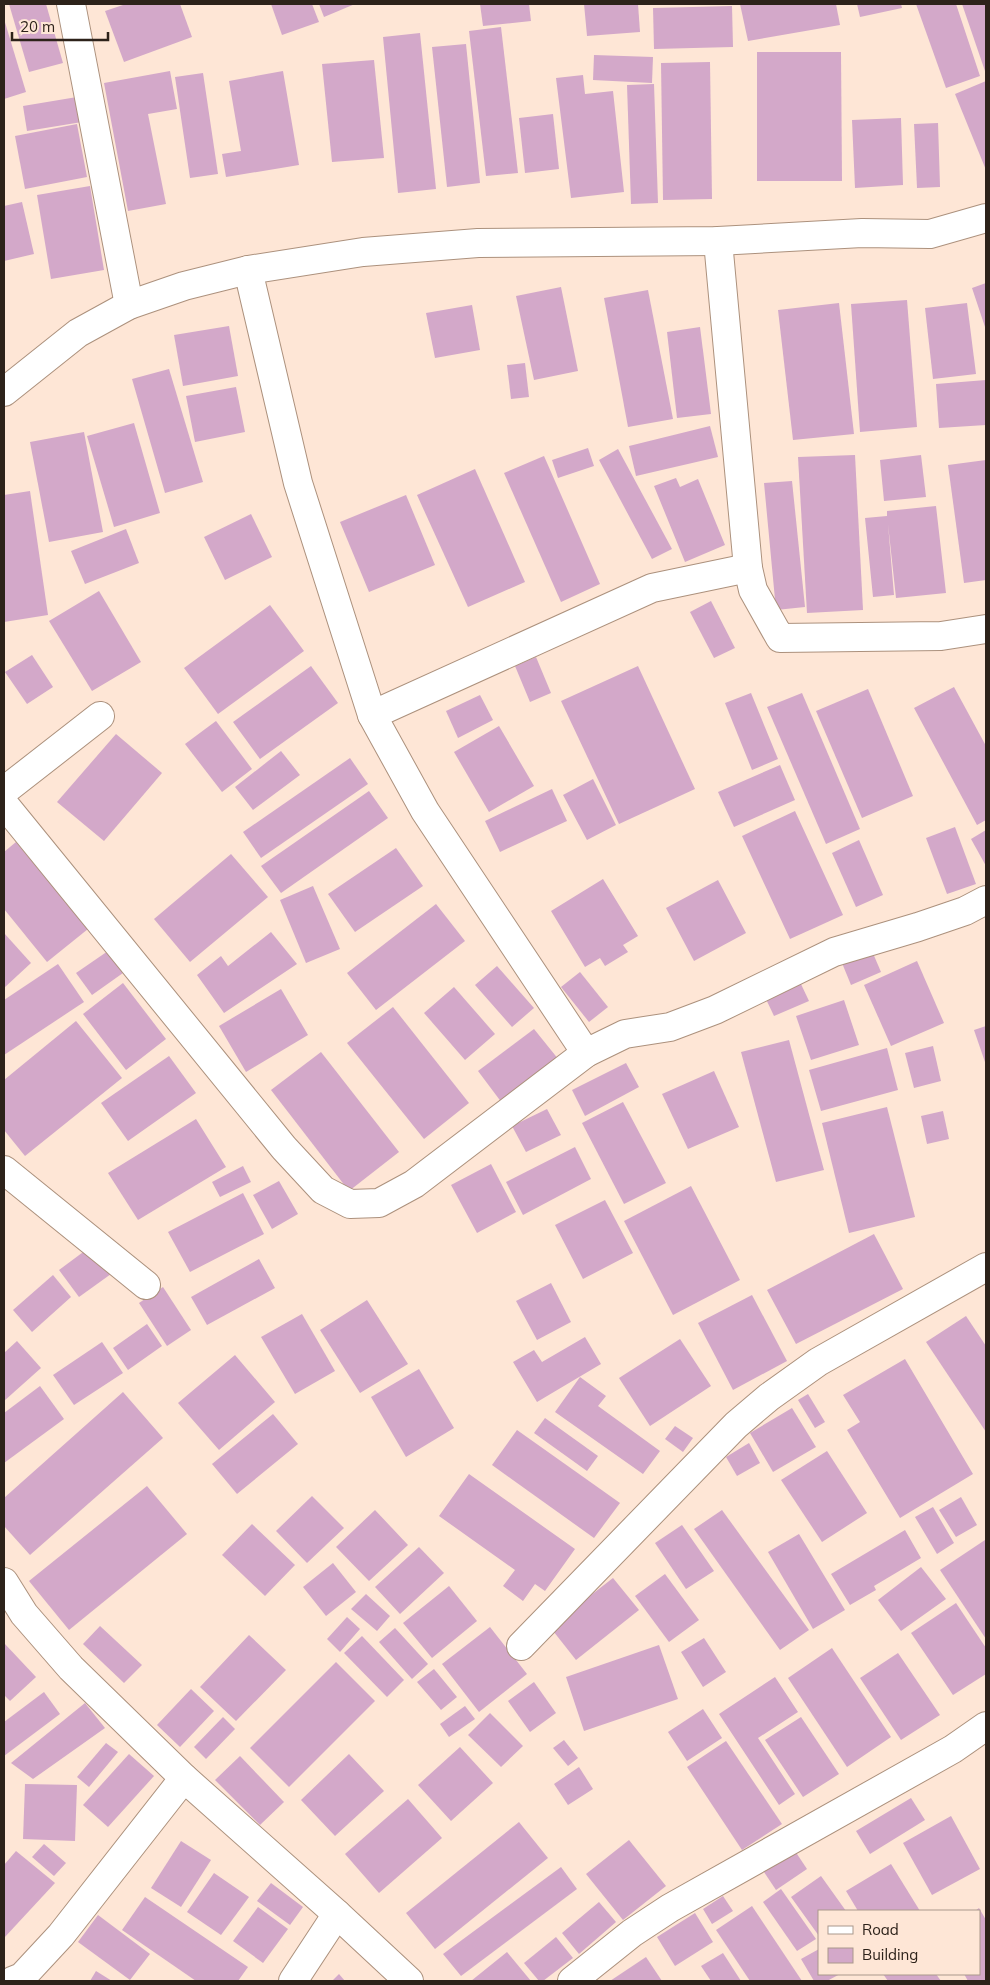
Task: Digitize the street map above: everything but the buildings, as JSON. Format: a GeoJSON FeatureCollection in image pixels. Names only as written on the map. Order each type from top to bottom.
{"type":"FeatureCollection","features":[{"type":"Feature","properties":{"kind":"street"},"geometry":{"type":"LineString","coordinates":[[71,4],[129,305]]}},
{"type":"Feature","properties":{"kind":"street"},"geometry":{"type":"LineString","coordinates":[[4,392],[78,333],[129,305],[184,286],[248,270],[363,252],[478,243],[718,241],[862,233],[930,234],[986,218]]}},
{"type":"Feature","properties":{"kind":"street"},"geometry":{"type":"LineString","coordinates":[[718,241],[748,568],[753,590],[780,638],[941,636],[986,629]]}},
{"type":"Feature","properties":{"kind":"street"},"geometry":{"type":"LineString","coordinates":[[248,270],[298,483],[372,715],[425,811],[586,1053]]}},
{"type":"Feature","properties":{"kind":"street"},"geometry":{"type":"LineString","coordinates":[[372,715],[652,588],[748,568]]}},
{"type":"Feature","properties":{"kind":"street"},"geometry":{"type":"LineString","coordinates":[[4,791],[100,716]]}},
{"type":"Feature","properties":{"kind":"street"},"geometry":{"type":"LineString","coordinates":[[4,804],[284,1148],[323,1190],[350,1204],[379,1203],[414,1184],[586,1053],[626,1034],[670,1027],[715,1010],[834,952],[965,911],[986,900]]}},
{"type":"Feature","properties":{"kind":"street"},"geometry":{"type":"LineString","coordinates":[[4,1170],[146,1285]]}},
{"type":"Feature","properties":{"kind":"street"},"geometry":{"type":"LineString","coordinates":[[520,1646],[736,1424],[818,1362],[986,1266]]}},
{"type":"Feature","properties":{"kind":"street"},"geometry":{"type":"LineString","coordinates":[[4,1582],[24,1614],[71,1668],[184,1778],[337,1914],[409,1981]]}},
{"type":"Feature","properties":{"kind":"street"},"geometry":{"type":"LineString","coordinates":[[572,1981],[632,1933],[670,1908],[953,1749],[986,1726]]}},
{"type":"Feature","properties":{"kind":"street"},"geometry":{"type":"LineString","coordinates":[[12,1981],[22,1977],[61,1935],[184,1778]]}},
{"type":"Feature","properties":{"kind":"street"},"geometry":{"type":"LineString","coordinates":[[293,1981],[337,1914]]}}]}
